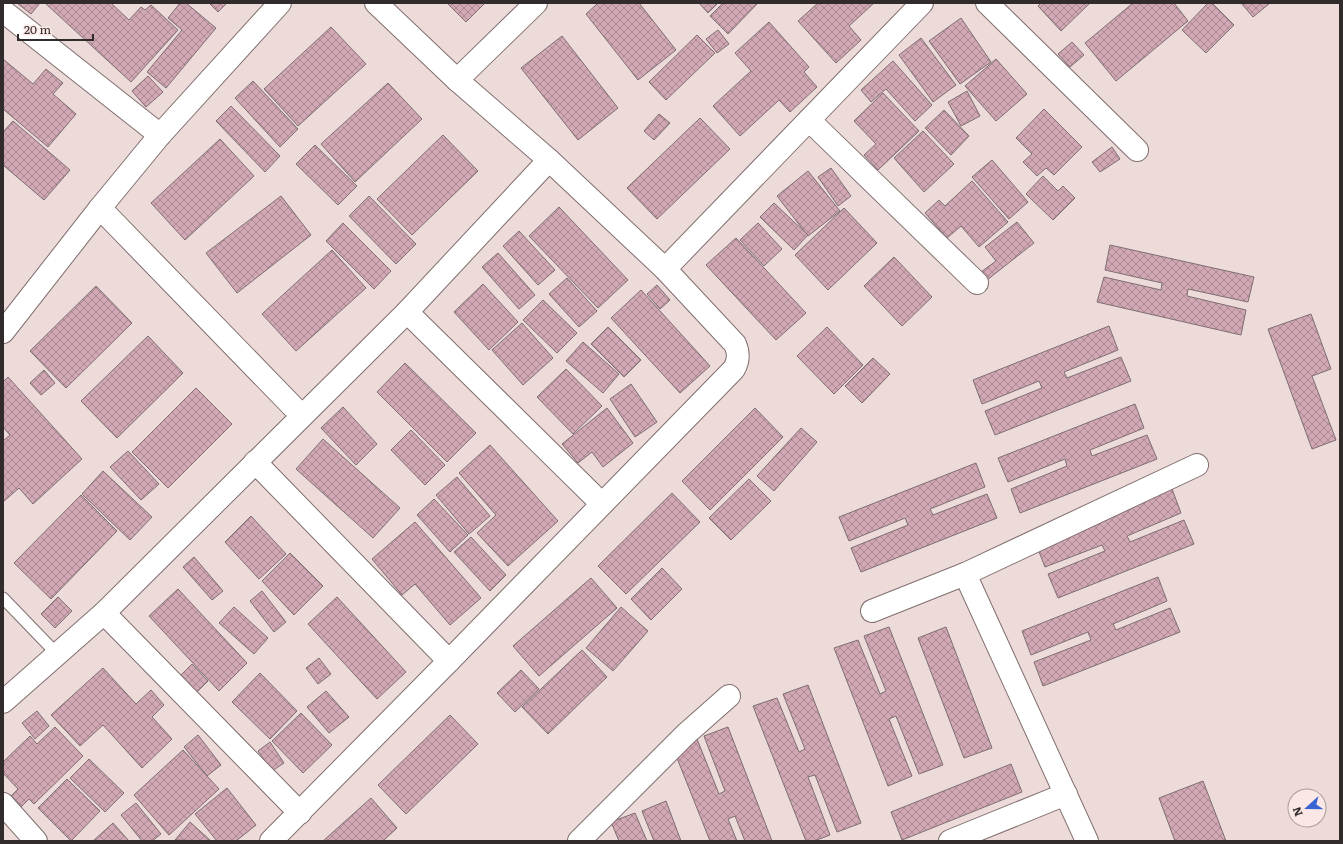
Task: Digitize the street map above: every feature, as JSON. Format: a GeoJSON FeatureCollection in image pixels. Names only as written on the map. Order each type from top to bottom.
{"type":"FeatureCollection","features":[{"type":"Feature","properties":{"kind":"street"},"geometry":{"type":"LineString","coordinates":[[3,332],[100,208],[160,135],[280,3]]}},
{"type":"Feature","properties":{"kind":"street"},"geometry":{"type":"LineString","coordinates":[[271,841],[734,369],[737,363],[738,350],[735,344],[665,269],[549,160],[457,80],[376,3]]}},
{"type":"Feature","properties":{"kind":"street"},"geometry":{"type":"LineString","coordinates":[[457,80],[536,3]]}},
{"type":"Feature","properties":{"kind":"street"},"geometry":{"type":"LineString","coordinates":[[665,269],[922,3]]}},
{"type":"Feature","properties":{"kind":"street"},"geometry":{"type":"LineString","coordinates":[[987,3],[1137,150]]}},
{"type":"Feature","properties":{"kind":"street"},"geometry":{"type":"LineString","coordinates":[[3,11],[160,135]]}},
{"type":"Feature","properties":{"kind":"street"},"geometry":{"type":"LineString","coordinates":[[809,120],[977,283]]}},
{"type":"Feature","properties":{"kind":"street"},"geometry":{"type":"LineString","coordinates":[[3,702],[104,613],[407,312],[549,160]]}},
{"type":"Feature","properties":{"kind":"street"},"geometry":{"type":"LineString","coordinates":[[100,208],[302,415]]}},
{"type":"Feature","properties":{"kind":"street"},"geometry":{"type":"LineString","coordinates":[[407,312],[602,504]]}},
{"type":"Feature","properties":{"kind":"street"},"geometry":{"type":"LineString","coordinates":[[255,462],[449,661]]}},
{"type":"Feature","properties":{"kind":"street"},"geometry":{"type":"LineString","coordinates":[[872,611],[965,574],[1197,465]]}},
{"type":"Feature","properties":{"kind":"street"},"geometry":{"type":"LineString","coordinates":[[965,574],[1087,841]]}},
{"type":"Feature","properties":{"kind":"street"},"geometry":{"type":"LineString","coordinates":[[104,613],[300,813]]}},
{"type":"Feature","properties":{"kind":"street"},"geometry":{"type":"LineString","coordinates":[[579,841],[686,734],[729,696]]}},
{"type":"Feature","properties":{"kind":"street"},"geometry":{"type":"LineString","coordinates":[[950,841],[1066,794]]}},
{"type":"Feature","properties":{"kind":"street"},"geometry":{"type":"LineString","coordinates":[[3,804],[36,841]]}},
{"type":"Feature","properties":{"kind":"lane"},"geometry":{"type":"LineString","coordinates":[[3,598],[57,654]]}},
{"type":"Feature","properties":{"kind":"building"},"geometry":{"type":"Polygon","coordinates":[[[17,3],[40,3],[31,14],[17,3]]]}},
{"type":"Feature","properties":{"kind":"building"},"geometry":{"type":"Polygon","coordinates":[[[45,3],[111,3],[129,20],[141,7],[145,10],[151,5],[178,30],[131,82],[45,3]]]}},
{"type":"Feature","properties":{"kind":"building"},"geometry":{"type":"Polygon","coordinates":[[[180,3],[186,3],[216,28],[166,88],[147,72],[182,30],[168,18],[180,3]]]}},
{"type":"Feature","properties":{"kind":"building"},"geometry":{"type":"Polygon","coordinates":[[[209,3],[227,3],[218,12],[209,3]]]}},
{"type":"Feature","properties":{"kind":"building"},"geometry":{"type":"Polygon","coordinates":[[[447,3],[485,3],[466,22],[447,3]]]}},
{"type":"Feature","properties":{"kind":"building"},"geometry":{"type":"Polygon","coordinates":[[[596,3],[639,3],[676,50],[638,80],[586,14],[597,4],[596,3]]]}},
{"type":"Feature","properties":{"kind":"building"},"geometry":{"type":"Polygon","coordinates":[[[699,3],[718,3],[708,13],[699,3]]]}},
{"type":"Feature","properties":{"kind":"building"},"geometry":{"type":"Polygon","coordinates":[[[723,3],[758,3],[728,34],[710,16],[723,3]]]}},
{"type":"Feature","properties":{"kind":"building"},"geometry":{"type":"Polygon","coordinates":[[[818,3],[874,3],[849,26],[861,40],[836,63],[798,21],[818,3]]]}},
{"type":"Feature","properties":{"kind":"building"},"geometry":{"type":"Polygon","coordinates":[[[1041,3],[1090,3],[1061,31],[1038,6],[1041,3]]]}},
{"type":"Feature","properties":{"kind":"building"},"geometry":{"type":"Polygon","coordinates":[[[1133,3],[1174,3],[1188,21],[1116,81],[1085,43],[1133,3]]]}},
{"type":"Feature","properties":{"kind":"building"},"geometry":{"type":"Polygon","coordinates":[[[1208,3],[1212,3],[1234,25],[1206,53],[1182,30],[1208,3]]]}},
{"type":"Feature","properties":{"kind":"building"},"geometry":{"type":"Polygon","coordinates":[[[1241,3],[1270,3],[1253,17],[1241,3]]]}},
{"type":"Feature","properties":{"kind":"building"},"geometry":{"type":"Polygon","coordinates":[[[961,18],[991,62],[960,84],[929,41],[961,18]]]}},
{"type":"Feature","properties":{"kind":"building"},"geometry":{"type":"Polygon","coordinates":[[[769,22],[809,67],[804,72],[817,87],[790,112],[779,100],[740,136],[713,106],[751,71],[735,53],[769,22]]]}},
{"type":"Feature","properties":{"kind":"building"},"geometry":{"type":"Polygon","coordinates":[[[331,27],[366,64],[298,126],[264,89],[331,27]]]}},
{"type":"Feature","properties":{"kind":"building"},"geometry":{"type":"Polygon","coordinates":[[[718,30],[729,44],[717,53],[706,39],[718,30]]]}},
{"type":"Feature","properties":{"kind":"building"},"geometry":{"type":"Polygon","coordinates":[[[697,35],[715,53],[666,100],[649,82],[697,35]]]}},
{"type":"Feature","properties":{"kind":"building"},"geometry":{"type":"Polygon","coordinates":[[[562,36],[618,108],[578,140],[521,68],[562,36]]]}},
{"type":"Feature","properties":{"kind":"building"},"geometry":{"type":"Polygon","coordinates":[[[921,38],[956,85],[933,102],[899,55],[921,38]]]}},
{"type":"Feature","properties":{"kind":"building"},"geometry":{"type":"Polygon","coordinates":[[[1072,42],[1084,55],[1070,67],[1058,54],[1072,42]]]}},
{"type":"Feature","properties":{"kind":"building"},"geometry":{"type":"Polygon","coordinates":[[[3,59],[33,84],[46,69],[63,83],[53,94],[76,114],[48,147],[3,109],[3,59]]]}},
{"type":"Feature","properties":{"kind":"building"},"geometry":{"type":"Polygon","coordinates":[[[996,59],[1027,94],[996,121],[965,86],[996,59]]]}},
{"type":"Feature","properties":{"kind":"building"},"geometry":{"type":"Polygon","coordinates":[[[893,61],[932,105],[915,121],[886,89],[871,102],[861,90],[893,61]]]}},
{"type":"Feature","properties":{"kind":"building"},"geometry":{"type":"Polygon","coordinates":[[[148,76],[163,92],[146,107],[132,91],[148,76]]]}},
{"type":"Feature","properties":{"kind":"building"},"geometry":{"type":"Polygon","coordinates":[[[253,81],[298,129],[280,147],[235,98],[253,81]]]}},
{"type":"Feature","properties":{"kind":"building"},"geometry":{"type":"Polygon","coordinates":[[[388,83],[422,119],[355,182],[321,144],[388,83]]]}},
{"type":"Feature","properties":{"kind":"building"},"geometry":{"type":"Polygon","coordinates":[[[967,91],[980,116],[961,126],[948,102],[967,91]]]}},
{"type":"Feature","properties":{"kind":"building"},"geometry":{"type":"Polygon","coordinates":[[[883,93],[919,131],[878,170],[864,155],[876,144],[854,121],[883,93]]]}},
{"type":"Feature","properties":{"kind":"building"},"geometry":{"type":"Polygon","coordinates":[[[231,106],[280,156],[265,172],[216,121],[231,106]]]}},
{"type":"Feature","properties":{"kind":"building"},"geometry":{"type":"Polygon","coordinates":[[[1044,109],[1082,147],[1054,175],[1046,168],[1037,176],[1023,162],[1032,154],[1016,138],[1044,109]]]}},
{"type":"Feature","properties":{"kind":"building"},"geometry":{"type":"Polygon","coordinates":[[[944,110],[969,136],[951,155],[925,128],[944,110]]]}},
{"type":"Feature","properties":{"kind":"building"},"geometry":{"type":"Polygon","coordinates":[[[659,114],[670,123],[654,140],[644,131],[659,114]]]}},
{"type":"Feature","properties":{"kind":"building"},"geometry":{"type":"Polygon","coordinates":[[[700,118],[730,149],[657,219],[627,188],[700,118]]]}},
{"type":"Feature","properties":{"kind":"building"},"geometry":{"type":"Polygon","coordinates":[[[13,121],[70,170],[44,200],[3,165],[3,132],[13,121]]]}},
{"type":"Feature","properties":{"kind":"building"},"geometry":{"type":"Polygon","coordinates":[[[923,131],[954,164],[924,192],[894,158],[923,131]]]}},
{"type":"Feature","properties":{"kind":"building"},"geometry":{"type":"Polygon","coordinates":[[[443,135],[478,171],[412,235],[377,199],[443,135]]]}},
{"type":"Feature","properties":{"kind":"building"},"geometry":{"type":"Polygon","coordinates":[[[220,139],[254,176],[185,240],[151,203],[220,139]]]}},
{"type":"Feature","properties":{"kind":"building"},"geometry":{"type":"Polygon","coordinates":[[[315,145],[357,186],[338,205],[296,164],[315,145]]]}},
{"type":"Feature","properties":{"kind":"building"},"geometry":{"type":"Polygon","coordinates":[[[1112,147],[1120,159],[1100,172],[1092,162],[1112,147]]]}},
{"type":"Feature","properties":{"kind":"building"},"geometry":{"type":"Polygon","coordinates":[[[992,160],[1028,202],[1009,219],[972,177],[992,160]]]}},
{"type":"Feature","properties":{"kind":"building"},"geometry":{"type":"Polygon","coordinates":[[[831,168],[851,196],[838,206],[818,177],[831,168]]]}},
{"type":"Feature","properties":{"kind":"building"},"geometry":{"type":"Polygon","coordinates":[[[808,171],[840,211],[808,236],[777,196],[808,171]]]}},
{"type":"Feature","properties":{"kind":"building"},"geometry":{"type":"Polygon","coordinates":[[[1043,176],[1058,191],[1063,186],[1075,198],[1053,220],[1026,194],[1043,176]]]}},
{"type":"Feature","properties":{"kind":"building"},"geometry":{"type":"Polygon","coordinates":[[[972,181],[1008,222],[979,247],[961,226],[947,238],[925,213],[939,200],[945,206],[972,181]]]}},
{"type":"Feature","properties":{"kind":"building"},"geometry":{"type":"Polygon","coordinates":[[[281,196],[311,235],[237,293],[206,253],[281,196]]]}},
{"type":"Feature","properties":{"kind":"building"},"geometry":{"type":"Polygon","coordinates":[[[369,196],[416,244],[396,264],[349,216],[369,196]]]}},
{"type":"Feature","properties":{"kind":"building"},"geometry":{"type":"Polygon","coordinates":[[[774,203],[808,235],[794,250],[760,217],[774,203]]]}},
{"type":"Feature","properties":{"kind":"building"},"geometry":{"type":"Polygon","coordinates":[[[559,207],[628,280],[598,308],[529,236],[559,207]]]}},
{"type":"Feature","properties":{"kind":"building"},"geometry":{"type":"Polygon","coordinates":[[[844,208],[877,243],[828,290],[795,255],[844,208]]]}},
{"type":"Feature","properties":{"kind":"building"},"geometry":{"type":"Polygon","coordinates":[[[1017,222],[1034,243],[987,280],[981,272],[996,261],[985,247],[1017,222]]]}},
{"type":"Feature","properties":{"kind":"building"},"geometry":{"type":"Polygon","coordinates":[[[343,223],[391,271],[374,289],[326,241],[343,223]]]}},
{"type":"Feature","properties":{"kind":"building"},"geometry":{"type":"Polygon","coordinates":[[[758,223],[782,249],[764,266],[740,240],[758,223]]]}},
{"type":"Feature","properties":{"kind":"building"},"geometry":{"type":"Polygon","coordinates":[[[519,231],[555,270],[538,285],[503,246],[519,231]]]}},
{"type":"Feature","properties":{"kind":"building"},"geometry":{"type":"Polygon","coordinates":[[[736,238],[806,313],[776,340],[706,265],[736,238]]]}},
{"type":"Feature","properties":{"kind":"building"},"geometry":{"type":"Polygon","coordinates":[[[1110,245],[1254,277],[1248,302],[1188,289],[1187,296],[1246,310],[1241,335],[1097,302],[1104,277],[1161,290],[1162,283],[1105,270],[1110,245]]]}},
{"type":"Feature","properties":{"kind":"building"},"geometry":{"type":"Polygon","coordinates":[[[332,250],[366,288],[296,351],[262,314],[332,250]]]}},
{"type":"Feature","properties":{"kind":"building"},"geometry":{"type":"Polygon","coordinates":[[[498,253],[535,295],[519,309],[482,267],[498,253]]]}},
{"type":"Feature","properties":{"kind":"building"},"geometry":{"type":"Polygon","coordinates":[[[894,257],[932,297],[902,326],[864,286],[894,257]]]}},
{"type":"Feature","properties":{"kind":"building"},"geometry":{"type":"Polygon","coordinates":[[[567,278],[597,311],[579,327],[549,294],[567,278]]]}},
{"type":"Feature","properties":{"kind":"building"},"geometry":{"type":"Polygon","coordinates":[[[483,284],[518,322],[489,350],[454,312],[483,284]]]}},
{"type":"Feature","properties":{"kind":"building"},"geometry":{"type":"Polygon","coordinates":[[[657,285],[670,300],[660,309],[647,294],[657,285]]]}},
{"type":"Feature","properties":{"kind":"building"},"geometry":{"type":"Polygon","coordinates":[[[96,286],[132,323],[66,388],[30,351],[96,286]]]}},
{"type":"Feature","properties":{"kind":"building"},"geometry":{"type":"Polygon","coordinates":[[[641,290],[710,366],[680,393],[611,318],[641,290]]]}},
{"type":"Feature","properties":{"kind":"building"},"geometry":{"type":"Polygon","coordinates":[[[543,300],[577,333],[557,353],[523,320],[543,300]]]}},
{"type":"Feature","properties":{"kind":"building"},"geometry":{"type":"Polygon","coordinates":[[[1311,314],[1331,369],[1312,376],[1336,440],[1312,449],[1268,329],[1311,314]]]}},
{"type":"Feature","properties":{"kind":"building"},"geometry":{"type":"Polygon","coordinates":[[[522,323],[553,358],[523,385],[492,350],[522,323]]]}},
{"type":"Feature","properties":{"kind":"building"},"geometry":{"type":"Polygon","coordinates":[[[1109,326],[1118,350],[1064,372],[1067,378],[1121,357],[1131,381],[995,435],[985,411],[1042,388],[1039,381],[982,404],[973,380],[1109,326]]]}},
{"type":"Feature","properties":{"kind":"building"},"geometry":{"type":"Polygon","coordinates":[[[608,327],[641,360],[624,377],[591,344],[608,327]]]}},
{"type":"Feature","properties":{"kind":"building"},"geometry":{"type":"Polygon","coordinates":[[[827,327],[863,365],[834,394],[797,356],[827,327]]]}},
{"type":"Feature","properties":{"kind":"building"},"geometry":{"type":"Polygon","coordinates":[[[148,336],[183,373],[117,438],[81,401],[148,336]]]}},
{"type":"Feature","properties":{"kind":"building"},"geometry":{"type":"Polygon","coordinates":[[[583,342],[619,374],[603,393],[566,361],[583,342]]]}},
{"type":"Feature","properties":{"kind":"building"},"geometry":{"type":"Polygon","coordinates":[[[873,358],[890,374],[862,403],[845,386],[873,358]]]}},
{"type":"Feature","properties":{"kind":"building"},"geometry":{"type":"Polygon","coordinates":[[[405,363],[476,433],[447,462],[377,392],[405,363]]]}},
{"type":"Feature","properties":{"kind":"building"},"geometry":{"type":"Polygon","coordinates":[[[566,369],[602,406],[573,434],[537,397],[566,369]]]}},
{"type":"Feature","properties":{"kind":"building"},"geometry":{"type":"Polygon","coordinates":[[[44,370],[55,383],[41,395],[30,383],[44,370]]]}},
{"type":"Feature","properties":{"kind":"building"},"geometry":{"type":"Polygon","coordinates":[[[8,377],[82,459],[33,504],[19,488],[3,502],[3,441],[10,435],[3,427],[3,382],[8,377]]]}},
{"type":"Feature","properties":{"kind":"building"},"geometry":{"type":"Polygon","coordinates":[[[631,384],[657,422],[635,437],[610,399],[631,384]]]}},
{"type":"Feature","properties":{"kind":"building"},"geometry":{"type":"Polygon","coordinates":[[[196,388],[232,424],[168,488],[132,452],[196,388]]]}},
{"type":"Feature","properties":{"kind":"building"},"geometry":{"type":"Polygon","coordinates":[[[1135,404],[1144,428],[1090,450],[1092,456],[1147,435],[1157,459],[1020,513],[1011,489],[1067,466],[1065,459],[1008,482],[998,458],[1135,404]]]}},
{"type":"Feature","properties":{"kind":"building"},"geometry":{"type":"Polygon","coordinates":[[[343,407],[377,444],[356,465],[321,428],[343,407]]]}},
{"type":"Feature","properties":{"kind":"building"},"geometry":{"type":"Polygon","coordinates":[[[607,408],[633,443],[603,467],[592,452],[578,463],[562,444],[607,408]]]}},
{"type":"Feature","properties":{"kind":"building"},"geometry":{"type":"Polygon","coordinates":[[[755,408],[783,437],[710,510],[682,481],[755,408]]]}},
{"type":"Feature","properties":{"kind":"building"},"geometry":{"type":"Polygon","coordinates":[[[801,428],[817,442],[774,491],[757,476],[801,428]]]}},
{"type":"Feature","properties":{"kind":"building"},"geometry":{"type":"Polygon","coordinates":[[[411,430],[445,465],[425,485],[391,450],[411,430]]]}},
{"type":"Feature","properties":{"kind":"building"},"geometry":{"type":"Polygon","coordinates":[[[323,439],[400,508],[373,538],[296,469],[323,439]]]}},
{"type":"Feature","properties":{"kind":"building"},"geometry":{"type":"Polygon","coordinates":[[[490,445],[558,521],[508,566],[477,533],[496,515],[459,473],[490,445]]]}},
{"type":"Feature","properties":{"kind":"building"},"geometry":{"type":"Polygon","coordinates":[[[128,451],[159,484],[141,500],[110,467],[128,451]]]}},
{"type":"Feature","properties":{"kind":"building"},"geometry":{"type":"Polygon","coordinates":[[[976,463],[985,487],[930,509],[933,515],[987,494],[997,518],[861,572],[851,548],[908,525],[905,518],[849,541],[839,517],[976,463]]]}},
{"type":"Feature","properties":{"kind":"building"},"geometry":{"type":"Polygon","coordinates":[[[103,471],[152,517],[130,540],[82,494],[103,471]]]}},
{"type":"Feature","properties":{"kind":"building"},"geometry":{"type":"Polygon","coordinates":[[[457,477],[490,516],[469,534],[436,495],[457,477]]]}},
{"type":"Feature","properties":{"kind":"building"},"geometry":{"type":"Polygon","coordinates":[[[749,479],[771,501],[731,540],[709,518],[749,479]]]}},
{"type":"Feature","properties":{"kind":"building"},"geometry":{"type":"Polygon","coordinates":[[[1172,489],[1181,513],[1127,536],[1130,542],[1184,520],[1194,544],[1058,598],[1048,574],[1105,551],[1102,545],[1045,567],[1036,544],[1172,489]]]}},
{"type":"Feature","properties":{"kind":"building"},"geometry":{"type":"Polygon","coordinates":[[[672,493],[700,522],[626,594],[598,566],[672,493]]]}},
{"type":"Feature","properties":{"kind":"building"},"geometry":{"type":"Polygon","coordinates":[[[81,495],[117,531],[51,599],[14,563],[81,495]]]}},
{"type":"Feature","properties":{"kind":"building"},"geometry":{"type":"Polygon","coordinates":[[[434,499],[468,535],[450,552],[417,515],[434,499]]]}},
{"type":"Feature","properties":{"kind":"building"},"geometry":{"type":"Polygon","coordinates":[[[251,516],[286,554],[259,579],[225,542],[251,516]]]}},
{"type":"Feature","properties":{"kind":"building"},"geometry":{"type":"Polygon","coordinates":[[[415,522],[481,598],[450,625],[415,584],[402,595],[372,559],[415,522]]]}},
{"type":"Feature","properties":{"kind":"building"},"geometry":{"type":"Polygon","coordinates":[[[471,537],[506,575],[490,591],[454,552],[471,537]]]}},
{"type":"Feature","properties":{"kind":"building"},"geometry":{"type":"Polygon","coordinates":[[[290,553],[323,586],[294,615],[262,581],[290,553]]]}},
{"type":"Feature","properties":{"kind":"building"},"geometry":{"type":"Polygon","coordinates":[[[194,557],[223,591],[212,600],[183,567],[194,557]]]}},
{"type":"Feature","properties":{"kind":"building"},"geometry":{"type":"Polygon","coordinates":[[[662,568],[682,589],[651,620],[631,599],[662,568]]]}},
{"type":"Feature","properties":{"kind":"building"},"geometry":{"type":"Polygon","coordinates":[[[1158,577],[1167,601],[1113,624],[1116,630],[1170,608],[1180,632],[1043,686],[1034,662],[1091,640],[1088,632],[1031,655],[1022,631],[1158,577]]]}},
{"type":"Feature","properties":{"kind":"building"},"geometry":{"type":"Polygon","coordinates":[[[591,578],[617,608],[539,676],[513,646],[591,578]]]}},
{"type":"Feature","properties":{"kind":"building"},"geometry":{"type":"Polygon","coordinates":[[[178,589],[247,663],[219,691],[149,616],[178,589]]]}},
{"type":"Feature","properties":{"kind":"building"},"geometry":{"type":"Polygon","coordinates":[[[262,591],[286,622],[274,632],[250,601],[262,591]]]}},
{"type":"Feature","properties":{"kind":"building"},"geometry":{"type":"Polygon","coordinates":[[[58,597],[72,611],[55,628],[41,614],[58,597]]]}},
{"type":"Feature","properties":{"kind":"building"},"geometry":{"type":"Polygon","coordinates":[[[337,597],[406,672],[377,699],[308,624],[337,597]]]}},
{"type":"Feature","properties":{"kind":"building"},"geometry":{"type":"Polygon","coordinates":[[[234,607],[268,638],[254,654],[219,623],[234,607]]]}},
{"type":"Feature","properties":{"kind":"building"},"geometry":{"type":"Polygon","coordinates":[[[621,607],[648,631],[613,671],[586,648],[621,607]]]}},
{"type":"Feature","properties":{"kind":"building"},"geometry":{"type":"Polygon","coordinates":[[[889,627],[943,765],[919,774],[896,716],[889,719],[912,776],[888,786],[834,648],[858,640],[880,694],[886,691],[864,636],[889,627]]]}},
{"type":"Feature","properties":{"kind":"building"},"geometry":{"type":"Polygon","coordinates":[[[946,627],[992,748],[964,758],[918,638],[946,627]]]}},
{"type":"Feature","properties":{"kind":"building"},"geometry":{"type":"Polygon","coordinates":[[[582,650],[607,677],[548,734],[522,707],[582,650]]]}},
{"type":"Feature","properties":{"kind":"building"},"geometry":{"type":"Polygon","coordinates":[[[319,658],[331,674],[318,684],[306,668],[319,658]]]}},
{"type":"Feature","properties":{"kind":"building"},"geometry":{"type":"Polygon","coordinates":[[[192,664],[208,681],[197,692],[180,676],[192,664]]]}},
{"type":"Feature","properties":{"kind":"building"},"geometry":{"type":"Polygon","coordinates":[[[103,668],[136,704],[151,690],[164,705],[152,717],[172,739],[142,768],[103,725],[80,746],[51,715],[103,668]]]}},
{"type":"Feature","properties":{"kind":"building"},"geometry":{"type":"Polygon","coordinates":[[[521,670],[539,689],[515,712],[497,693],[521,670]]]}},
{"type":"Feature","properties":{"kind":"building"},"geometry":{"type":"Polygon","coordinates":[[[260,673],[297,711],[270,739],[232,702],[260,673]]]}},
{"type":"Feature","properties":{"kind":"building"},"geometry":{"type":"Polygon","coordinates":[[[808,685],[861,823],[837,832],[815,775],[808,777],[830,835],[814,841],[806,841],[753,706],[777,698],[799,752],[805,749],[783,694],[808,685]]]}},
{"type":"Feature","properties":{"kind":"building"},"geometry":{"type":"Polygon","coordinates":[[[326,691],[349,717],[329,733],[307,707],[326,691]]]}},
{"type":"Feature","properties":{"kind":"building"},"geometry":{"type":"Polygon","coordinates":[[[37,711],[49,726],[35,739],[22,723],[37,711]]]}},
{"type":"Feature","properties":{"kind":"building"},"geometry":{"type":"Polygon","coordinates":[[[301,713],[332,745],[303,773],[272,741],[301,713]]]}},
{"type":"Feature","properties":{"kind":"building"},"geometry":{"type":"Polygon","coordinates":[[[450,715],[478,744],[406,814],[378,785],[450,715]]]}},
{"type":"Feature","properties":{"kind":"building"},"geometry":{"type":"Polygon","coordinates":[[[55,727],[83,756],[34,804],[29,799],[21,807],[11,796],[18,789],[3,773],[3,762],[30,736],[37,744],[55,727]]]}},
{"type":"Feature","properties":{"kind":"building"},"geometry":{"type":"Polygon","coordinates":[[[728,727],[772,841],[745,841],[735,816],[728,819],[737,841],[710,841],[673,748],[697,739],[719,794],[725,791],[704,736],[728,727]]]}},
{"type":"Feature","properties":{"kind":"building"},"geometry":{"type":"Polygon","coordinates":[[[198,735],[221,765],[207,776],[184,747],[198,735]]]}},
{"type":"Feature","properties":{"kind":"building"},"geometry":{"type":"Polygon","coordinates":[[[270,742],[284,763],[272,771],[258,751],[270,742]]]}},
{"type":"Feature","properties":{"kind":"building"},"geometry":{"type":"Polygon","coordinates":[[[183,750],[219,789],[169,835],[134,795],[183,750]]]}},
{"type":"Feature","properties":{"kind":"building"},"geometry":{"type":"Polygon","coordinates":[[[89,759],[124,793],[105,812],[70,778],[89,759]]]}},
{"type":"Feature","properties":{"kind":"building"},"geometry":{"type":"Polygon","coordinates":[[[1011,764],[1022,792],[902,840],[891,812],[1011,764]]]}},
{"type":"Feature","properties":{"kind":"building"},"geometry":{"type":"Polygon","coordinates":[[[67,779],[100,811],[71,841],[38,808],[67,779]]]}},
{"type":"Feature","properties":{"kind":"building"},"geometry":{"type":"Polygon","coordinates":[[[1203,781],[1226,841],[1175,841],[1159,798],[1203,781]]]}},
{"type":"Feature","properties":{"kind":"building"},"geometry":{"type":"Polygon","coordinates":[[[227,788],[256,825],[236,841],[217,841],[195,814],[227,788]]]}},
{"type":"Feature","properties":{"kind":"building"},"geometry":{"type":"Polygon","coordinates":[[[371,798],[397,828],[383,841],[323,841],[371,798]]]}},
{"type":"Feature","properties":{"kind":"building"},"geometry":{"type":"Polygon","coordinates":[[[666,801],[681,841],[654,841],[642,811],[666,801]]]}},
{"type":"Feature","properties":{"kind":"building"},"geometry":{"type":"Polygon","coordinates":[[[136,803],[161,834],[152,841],[142,841],[121,815],[136,803]]]}},
{"type":"Feature","properties":{"kind":"building"},"geometry":{"type":"Polygon","coordinates":[[[635,813],[647,841],[619,841],[611,822],[635,813]]]}},
{"type":"Feature","properties":{"kind":"building"},"geometry":{"type":"Polygon","coordinates":[[[190,822],[211,841],[175,840],[190,822]]]}},
{"type":"Feature","properties":{"kind":"building"},"geometry":{"type":"Polygon","coordinates":[[[113,823],[129,841],[93,841],[113,823]]]}}]}
